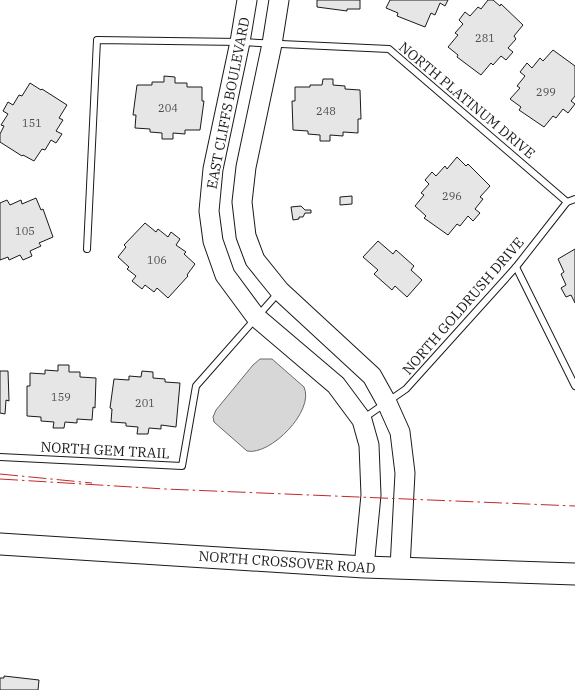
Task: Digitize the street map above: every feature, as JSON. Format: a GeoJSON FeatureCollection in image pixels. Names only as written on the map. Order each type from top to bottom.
{"type":"FeatureCollection","features":[{"type":"Feature","properties":{"kind":"main road","name":"NORTH CROSSOVER ROAD"},"geometry":{"type":"LineString","coordinates":[[0,544],[364,567],[575,574]]}},
{"type":"Feature","properties":{"kind":"street","name":"EAST CLIFFS BOULEVARD"},"geometry":{"type":"LineString","coordinates":[[247,0],[213,170],[209,211],[213,241],[226,275],[256,317],[336,385],[362,420],[369,445],[371,495],[364,567]]}},
{"type":"Feature","properties":{"kind":"street"},"geometry":{"type":"LineString","coordinates":[[280,0],[246,166],[242,202],[246,236],[255,260],[280,291],[372,376],[387,403],[400,432],[405,474],[400,568]]}},
{"type":"Feature","properties":{"kind":"lane","name":"NORTH PLATINUM DRIVE"},"geometry":{"type":"LineString","coordinates":[[87,249],[97,40],[240,42],[389,49],[567,202]]}},
{"type":"Feature","properties":{"kind":"lane"},"geometry":{"type":"LineString","coordinates":[[567,202],[575,199]]}},
{"type":"Feature","properties":{"kind":"lane","name":"NORTH GOLDRUSH DRIVE"},"geometry":{"type":"LineString","coordinates":[[362,420],[406,389],[516,267],[567,202]]}},
{"type":"Feature","properties":{"kind":"lane"},"geometry":{"type":"LineString","coordinates":[[516,267],[575,386]]}},
{"type":"Feature","properties":{"kind":"lane","name":"NORTH GEM TRAIL"},"geometry":{"type":"LineString","coordinates":[[0,457],[182,466],[196,386],[280,291]]}},
{"type":"Feature","properties":{"kind":"shaded area"},"geometry":{"type":"Polygon","coordinates":[[[260,359],[272,359],[304,387],[306,397],[297,419],[288,430],[267,446],[257,451],[247,451],[214,422],[213,417],[216,410],[260,359]]]}},
{"type":"Feature","properties":{"kind":"building"},"geometry":{"type":"Polygon","coordinates":[[[317,0],[360,0],[360,9],[347,9],[347,11],[317,7],[317,0]]]}},
{"type":"Feature","properties":{"kind":"building"},"geometry":{"type":"Polygon","coordinates":[[[390,0],[448,0],[445,6],[440,3],[435,15],[431,13],[425,27],[397,16],[398,13],[386,8],[390,0]]]}},
{"type":"Feature","properties":{"kind":"building"},"geometry":{"type":"Polygon","coordinates":[[[488,0],[493,0],[500,6],[501,4],[523,25],[514,36],[516,39],[508,48],[513,52],[506,60],[501,56],[493,65],[491,63],[481,75],[457,57],[458,55],[448,47],[458,35],[455,33],[463,24],[459,20],[465,12],[470,16],[478,7],[481,9],[488,0]]]}},
{"type":"Feature","properties":{"kind":"building"},"geometry":{"type":"Polygon","coordinates":[[[553,50],[575,66],[575,96],[571,101],[575,104],[568,113],[563,109],[556,118],[553,116],[544,127],[519,110],[521,107],[510,99],[520,88],[517,86],[525,76],[520,72],[527,63],[532,68],[540,58],[543,61],[553,50]]]}},
{"type":"Feature","properties":{"kind":"building"},"geometry":{"type":"Polygon","coordinates":[[[164,76],[175,77],[175,83],[187,83],[187,87],[202,87],[202,101],[204,101],[200,130],[185,130],[185,134],[173,133],[173,139],[162,139],[162,133],[150,132],[150,129],[135,128],[136,115],[133,115],[137,85],[152,85],[152,82],[164,82],[164,76]]]}},
{"type":"Feature","properties":{"kind":"building"},"geometry":{"type":"Polygon","coordinates":[[[323,79],[333,79],[333,85],[345,86],[345,89],[360,90],[361,119],[358,119],[358,133],[343,132],[343,136],[330,135],[330,141],[320,141],[320,135],[308,134],[308,131],[293,130],[292,101],[295,101],[295,87],[322,85],[323,79]]]}},
{"type":"Feature","properties":{"kind":"building"},"geometry":{"type":"Polygon","coordinates":[[[30,83],[67,105],[59,118],[63,120],[56,131],[62,134],[56,143],[51,140],[45,150],[42,149],[34,161],[0,142],[0,134],[4,126],[1,125],[8,114],[3,111],[8,102],[13,105],[19,95],[22,96],[30,83]]]}},
{"type":"Feature","properties":{"kind":"building"},"geometry":{"type":"Polygon","coordinates":[[[457,157],[466,166],[468,164],[490,186],[480,197],[483,199],[475,209],[480,213],[473,221],[468,216],[460,226],[457,224],[448,235],[424,218],[426,216],[415,206],[424,195],[421,193],[429,184],[425,180],[432,172],[436,176],[445,166],[447,169],[457,157]]]}},
{"type":"Feature","properties":{"kind":"building"},"geometry":{"type":"Polygon","coordinates":[[[352,196],[352,204],[340,205],[340,197],[352,196]]]}},
{"type":"Feature","properties":{"kind":"building"},"geometry":{"type":"Polygon","coordinates":[[[36,198],[41,210],[43,209],[53,237],[39,243],[41,246],[30,251],[32,256],[23,260],[20,255],[9,260],[8,257],[0,260],[0,203],[7,200],[10,205],[21,200],[22,204],[36,198]]]}},
{"type":"Feature","properties":{"kind":"building"},"geometry":{"type":"Polygon","coordinates":[[[301,206],[305,210],[311,210],[311,213],[305,213],[303,217],[293,220],[291,207],[301,206]]]}},
{"type":"Feature","properties":{"kind":"building"},"geometry":{"type":"Polygon","coordinates":[[[145,223],[156,232],[158,229],[168,237],[171,232],[180,239],[176,245],[186,252],[184,254],[195,264],[188,276],[168,298],[157,288],[154,292],[145,285],[142,289],[132,281],[136,276],[127,269],[129,267],[118,257],[126,247],[124,245],[145,223]]]}},
{"type":"Feature","properties":{"kind":"building"},"geometry":{"type":"Polygon","coordinates":[[[378,241],[393,254],[396,250],[414,266],[411,270],[422,280],[407,297],[395,286],[392,290],[374,274],[378,270],[363,257],[378,241]]]}},
{"type":"Feature","properties":{"kind":"building"},"geometry":{"type":"Polygon","coordinates":[[[575,249],[575,303],[571,295],[566,297],[561,288],[566,285],[561,274],[564,272],[558,259],[575,249]]]}},
{"type":"Feature","properties":{"kind":"building"},"geometry":{"type":"Polygon","coordinates":[[[58,365],[69,365],[69,372],[80,372],[80,377],[96,378],[95,408],[93,407],[92,420],[77,419],[77,423],[65,422],[64,428],[53,428],[54,422],[41,421],[41,417],[27,416],[27,386],[30,386],[30,373],[45,374],[45,370],[58,371],[58,365]]]}},
{"type":"Feature","properties":{"kind":"building"},"geometry":{"type":"Polygon","coordinates":[[[0,371],[8,371],[9,401],[6,400],[5,414],[0,413],[0,371]]]}},
{"type":"Feature","properties":{"kind":"building"},"geometry":{"type":"Polygon","coordinates":[[[142,371],[153,372],[153,378],[165,379],[165,382],[180,383],[176,427],[161,425],[161,429],[149,428],[148,434],[137,434],[138,427],[126,426],[126,423],[111,422],[112,409],[110,408],[114,379],[129,380],[129,376],[141,377],[142,371]]]}},
{"type":"Feature","properties":{"kind":"building"},"geometry":{"type":"Polygon","coordinates":[[[4,676],[39,680],[38,690],[0,690],[0,678],[4,678],[4,676]]]}},
{"type":"Feature","properties":{"kind":"power"},"geometry":{"type":"LineString","coordinates":[[0,474],[92,483]]}},
{"type":"Feature","properties":{"kind":"power"},"geometry":{"type":"LineString","coordinates":[[0,479],[165,489],[575,506]]}}]}
